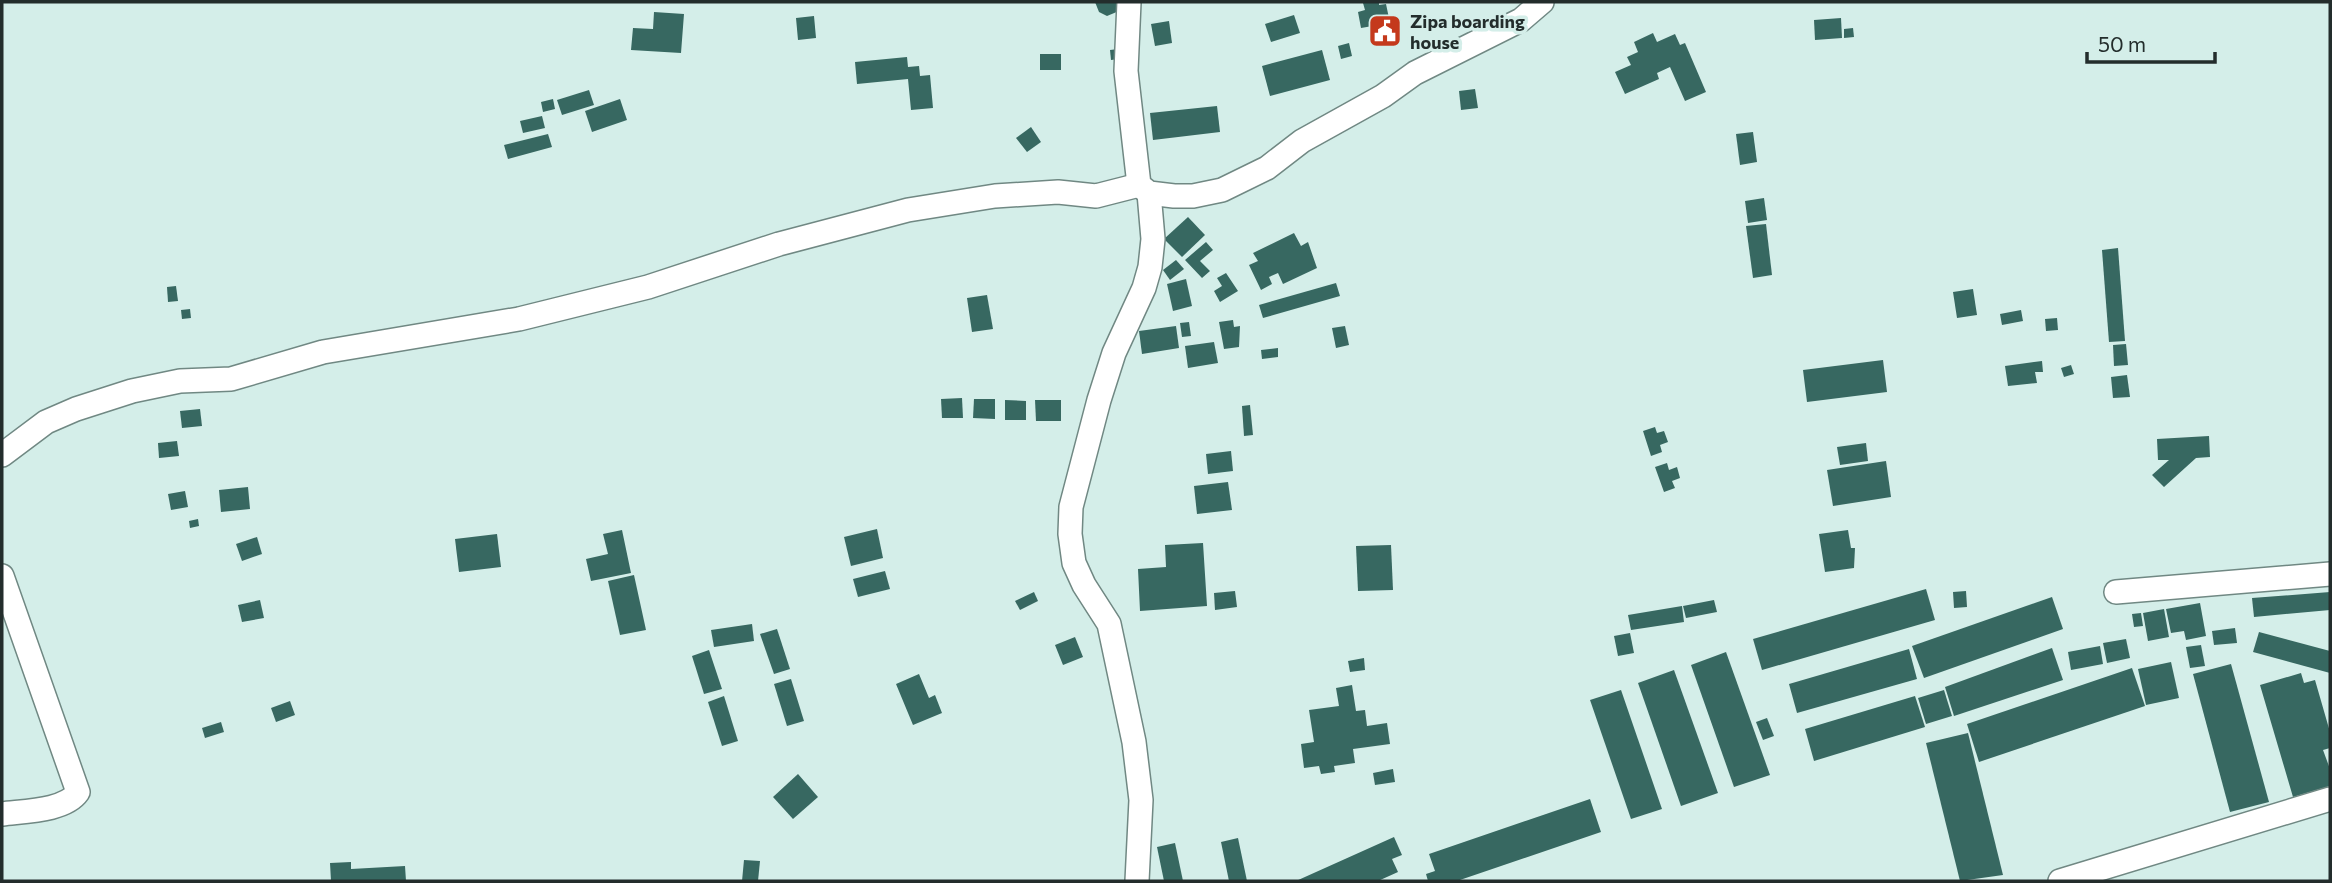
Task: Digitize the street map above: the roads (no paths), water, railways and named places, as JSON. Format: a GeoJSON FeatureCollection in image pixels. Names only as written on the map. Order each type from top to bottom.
{"type":"FeatureCollection","features":[{"type":"Feature","properties":{"kind":"street"},"geometry":{"type":"LineString","coordinates":[[1129,2],[1126,71],[1153,239],[1150,267],[1144,288],[1114,354],[1099,400],[1081,461],[1071,520],[1074,563],[1084,585],[1109,624],[1134,742],[1141,800],[1137,881]]}},
{"type":"Feature","properties":{"kind":"street"},"geometry":{"type":"LineString","coordinates":[[2,455],[46,422],[132,391],[180,381],[230,379],[323,352],[519,319],[648,286],[779,244],[908,210],[995,197],[1058,192],[1096,196],[1144,189],[1193,196],[1222,190],[1267,168],[1302,141],[1383,96],[1415,73],[1521,20],[1542,2]]}},
{"type":"Feature","properties":{"kind":"street"},"geometry":{"type":"LineString","coordinates":[[2116,592],[2330,574]]}},
{"type":"Feature","properties":{"kind":"street"},"geometry":{"type":"LineString","coordinates":[[2,576],[78,792],[73,800],[56,805],[2,814]]}},
{"type":"Feature","properties":{"kind":"street"},"geometry":{"type":"LineString","coordinates":[[2060,881],[2330,799]]}},
{"type":"Feature","properties":{"kind":"place","name":"Zipa boarding house"},"geometry":{"type":"Point","coordinates":[1385,31]}}]}
